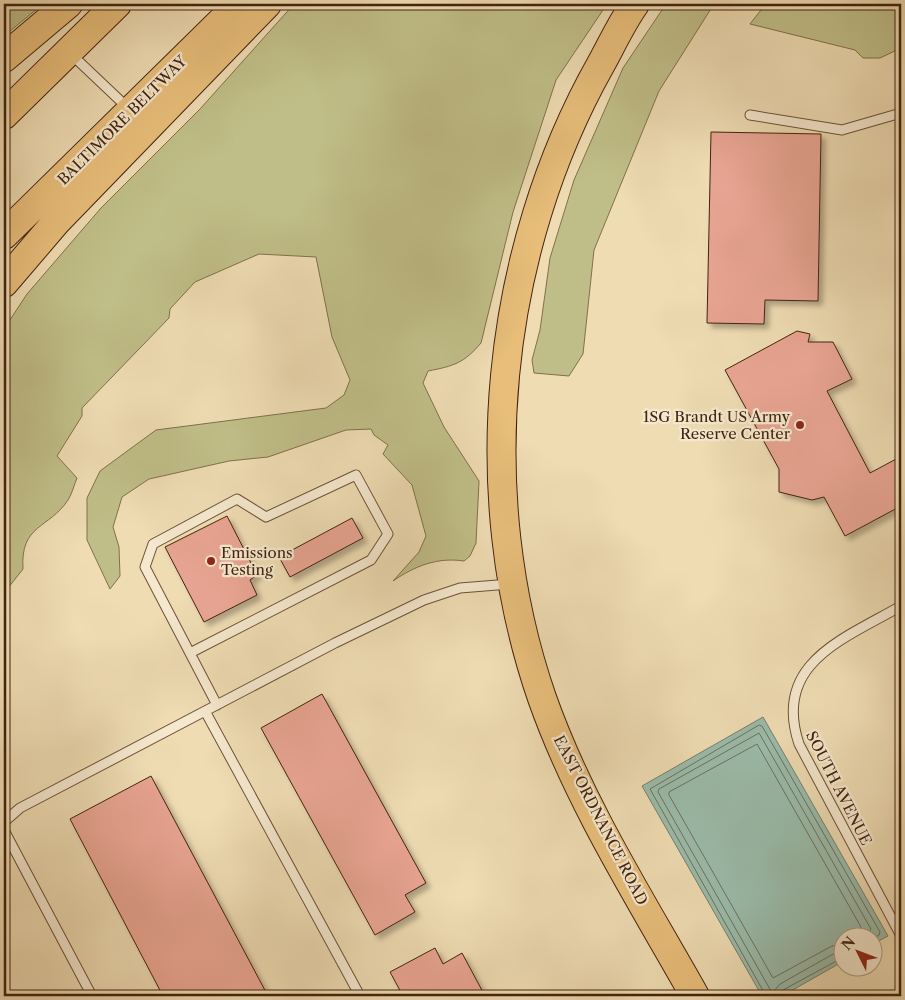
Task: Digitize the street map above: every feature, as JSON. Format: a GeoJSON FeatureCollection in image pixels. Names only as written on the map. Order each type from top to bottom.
{"type":"FeatureCollection","features":[{"type":"Feature","properties":{"kind":"main road"},"geometry":{"type":"LineString","coordinates":[[4,58],[68,4]]}},
{"type":"Feature","properties":{"kind":"main road"},"geometry":{"type":"LineString","coordinates":[[4,115],[117,4]]}},
{"type":"Feature","properties":{"kind":"main road","name":"BALTIMORE BELTWAY"},"geometry":{"type":"LineString","coordinates":[[4,235],[239,4]]}},
{"type":"Feature","properties":{"kind":"main road"},"geometry":{"type":"LineString","coordinates":[[4,283],[56,221],[268,4]]}},
{"type":"Feature","properties":{"kind":"main road","name":"EAST ORDNANCE ROAD"},"geometry":{"type":"LineString","coordinates":[[635,4],[579,102],[546,181],[528,247],[510,333],[502,425],[504,504],[513,584],[542,698],[570,764],[612,848],[696,996]]}},
{"type":"Feature","properties":{"kind":"lane"},"geometry":{"type":"LineString","coordinates":[[68,52],[131,111]]}},
{"type":"Feature","properties":{"kind":"lane"},"geometry":{"type":"LineString","coordinates":[[750,115],[842,130],[901,113]]}},
{"type":"Feature","properties":{"kind":"lane"},"geometry":{"type":"LineString","coordinates":[[190,653],[371,560],[388,534],[356,475],[266,517],[237,500],[153,544],[145,567],[217,705]]}},
{"type":"Feature","properties":{"kind":"lane"},"geometry":{"type":"LineString","coordinates":[[4,822],[20,808],[335,643],[424,600],[460,588],[513,584]]}},
{"type":"Feature","properties":{"kind":"lane","name":"SOUTH AVENUE"},"geometry":{"type":"LineString","coordinates":[[901,606],[834,642],[809,665],[792,705],[793,726],[799,744],[901,936]]}},
{"type":"Feature","properties":{"kind":"lane"},"geometry":{"type":"LineString","coordinates":[[205,711],[360,996]]}},
{"type":"Feature","properties":{"kind":"lane"},"geometry":{"type":"LineString","coordinates":[[4,830],[92,996]]}},
{"type":"Feature","properties":{"kind":"lane"},"geometry":{"type":"LineString","coordinates":[[896,996],[901,993]]}},
{"type":"Feature","properties":{"kind":"shaded area"},"geometry":{"type":"Polygon","coordinates":[[[4,4],[43,4],[4,36],[4,4]]]}},
{"type":"Feature","properties":{"kind":"shaded area"},"geometry":{"type":"Polygon","coordinates":[[[294,4],[607,4],[556,80],[513,212],[481,343],[458,363],[428,371],[423,383],[444,427],[479,481],[476,543],[470,556],[464,561],[445,560],[427,564],[393,581],[419,552],[426,536],[412,485],[383,454],[388,445],[374,435],[371,429],[346,430],[268,457],[229,461],[149,479],[122,497],[113,527],[119,547],[120,576],[110,589],[87,540],[87,498],[100,471],[156,430],[326,408],[344,395],[350,380],[332,337],[316,257],[259,254],[195,282],[170,309],[169,318],[82,408],[82,416],[57,456],[77,478],[71,495],[53,517],[37,528],[31,535],[26,543],[23,554],[23,569],[4,593],[4,329],[27,294],[101,208],[200,109],[294,4]]]}},
{"type":"Feature","properties":{"kind":"shaded area"},"geometry":{"type":"Polygon","coordinates":[[[666,4],[714,4],[659,91],[594,250],[583,354],[569,376],[534,373],[532,360],[540,330],[550,258],[574,180],[623,68],[666,4]]]}},
{"type":"Feature","properties":{"kind":"shaded area"},"geometry":{"type":"Polygon","coordinates":[[[772,4],[901,4],[901,48],[880,58],[863,58],[855,50],[750,24],[761,10],[772,4]]]}},
{"type":"Feature","properties":{"kind":"water"},"geometry":{"type":"Polygon","coordinates":[[[763,717],[888,936],[882,939],[882,928],[832,928],[832,968],[782,996],[762,996],[642,786],[763,717]]]}},
{"type":"Feature","properties":{"kind":"building"},"geometry":{"type":"Polygon","coordinates":[[[711,132],[821,134],[818,301],[765,300],[764,324],[707,323],[711,132]]]}},
{"type":"Feature","properties":{"kind":"building","name":"1SG Brandt US Army Reserve Center"},"geometry":{"type":"Polygon","coordinates":[[[797,331],[810,334],[808,342],[833,342],[852,379],[827,391],[870,473],[898,458],[901,464],[901,506],[845,536],[824,497],[812,500],[779,492],[779,469],[725,370],[797,331]]]}},
{"type":"Feature","properties":{"kind":"building","name":"Emissions Testing"},"geometry":{"type":"Polygon","coordinates":[[[227,516],[257,575],[250,580],[257,595],[204,622],[165,547],[227,516]]]}},
{"type":"Feature","properties":{"kind":"building"},"geometry":{"type":"Polygon","coordinates":[[[352,518],[363,538],[290,577],[279,557],[352,518]]]}},
{"type":"Feature","properties":{"kind":"building"},"geometry":{"type":"Polygon","coordinates":[[[322,694],[426,883],[405,895],[415,912],[375,935],[261,728],[322,694]]]}},
{"type":"Feature","properties":{"kind":"building"},"geometry":{"type":"Polygon","coordinates":[[[151,776],[268,996],[163,996],[70,819],[151,776]]]}},
{"type":"Feature","properties":{"kind":"building"},"geometry":{"type":"Polygon","coordinates":[[[435,948],[443,964],[462,953],[485,996],[403,996],[390,972],[435,948]]]}},
{"type":"Feature","properties":{"kind":"place","name":"1SG Brandt US Army Reserve Center"},"geometry":{"type":"Point","coordinates":[800,425]}},
{"type":"Feature","properties":{"kind":"place","name":"Emissions Testing"},"geometry":{"type":"Point","coordinates":[211,561]}}]}
